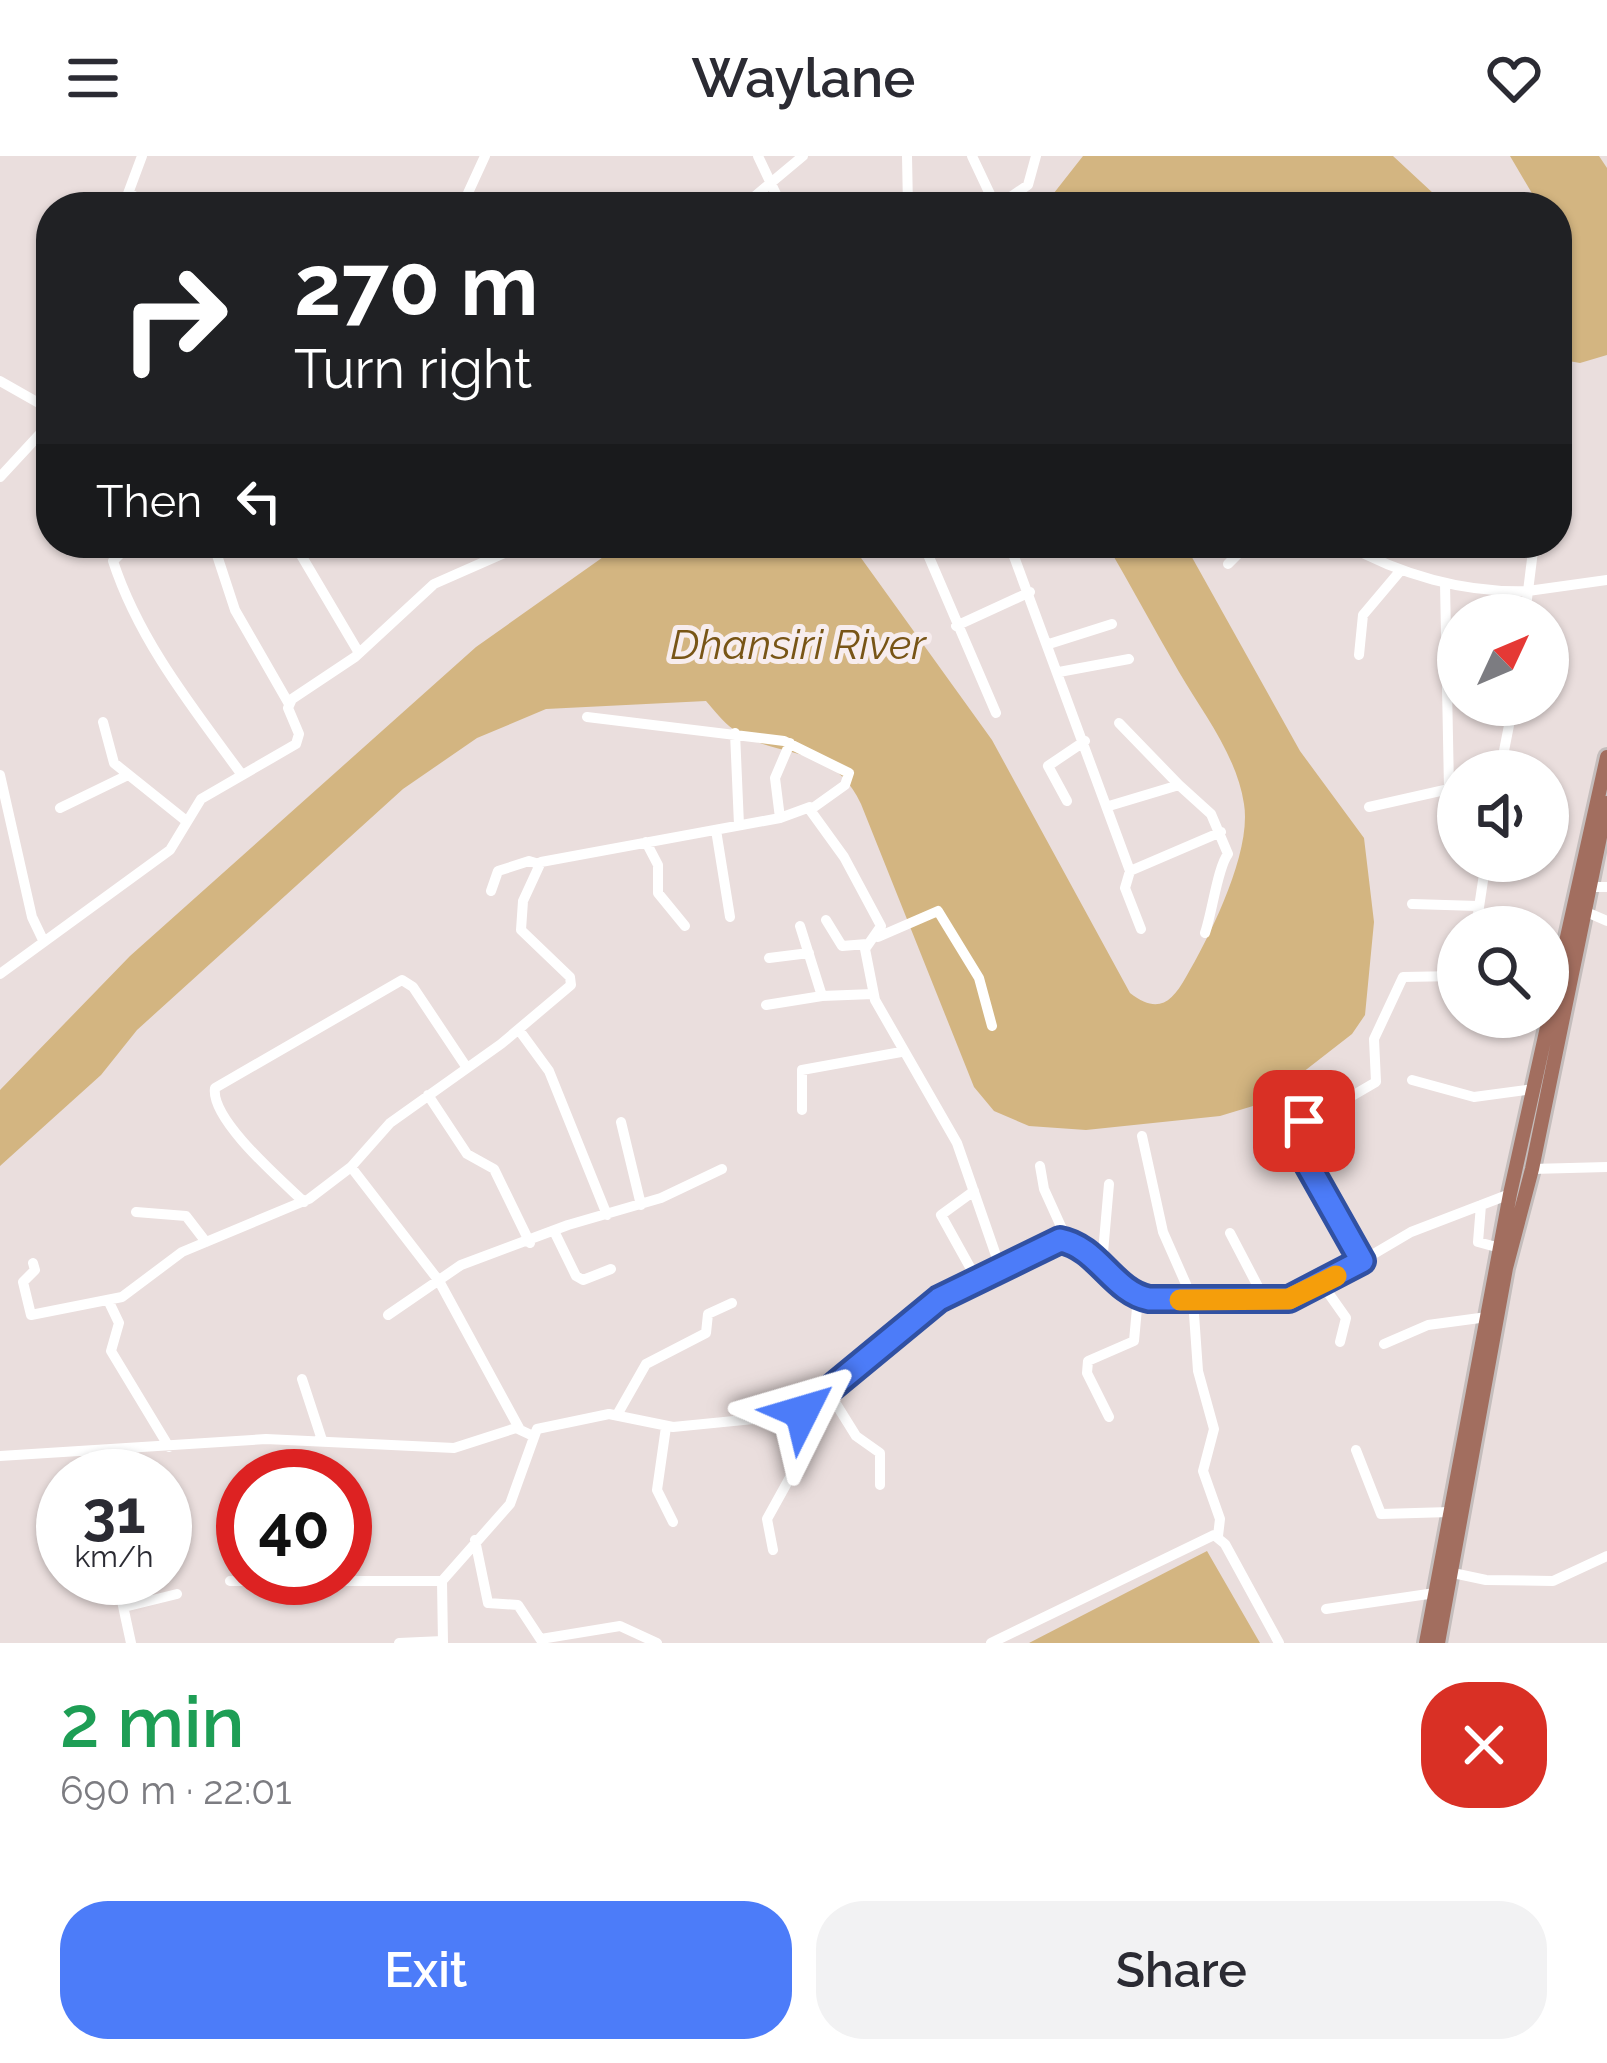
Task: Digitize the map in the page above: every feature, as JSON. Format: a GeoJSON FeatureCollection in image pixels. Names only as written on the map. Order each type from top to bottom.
{"type":"FeatureCollection","features":[{"type":"Feature","properties":{"kind":"main road"},"geometry":{"type":"LineString","coordinates":[[1569,910],[1607,757]]}},
{"type":"Feature","properties":{"kind":"main road"},"geometry":{"type":"LineString","coordinates":[[1438,1643],[1506,1268],[1532,1169],[1607,803]]}},
{"type":"Feature","properties":{"kind":"main road"},"geometry":{"type":"LineString","coordinates":[[1426,1643],[1542,1038]]}},
{"type":"Feature","properties":{"kind":"street"},"geometry":{"type":"LineString","coordinates":[[128,192],[142,156]]}},
{"type":"Feature","properties":{"kind":"street"},"geometry":{"type":"LineString","coordinates":[[468,192],[485,156]]}},
{"type":"Feature","properties":{"kind":"street"},"geometry":{"type":"LineString","coordinates":[[758,156],[774,192]]}},
{"type":"Feature","properties":{"kind":"street"},"geometry":{"type":"LineString","coordinates":[[759,192],[803,156]]}},
{"type":"Feature","properties":{"kind":"street"},"geometry":{"type":"LineString","coordinates":[[907,156],[908,192]]}},
{"type":"Feature","properties":{"kind":"street"},"geometry":{"type":"LineString","coordinates":[[972,156],[989,192]]}},
{"type":"Feature","properties":{"kind":"street"},"geometry":{"type":"LineString","coordinates":[[1018,192],[1028,185],[1036,156]]}},
{"type":"Feature","properties":{"kind":"street"},"geometry":{"type":"LineString","coordinates":[[0,381],[36,401]]}},
{"type":"Feature","properties":{"kind":"street"},"geometry":{"type":"LineString","coordinates":[[0,476],[36,438]]}},
{"type":"Feature","properties":{"kind":"street"},"geometry":{"type":"LineString","coordinates":[[116,558],[113,561],[133,609],[165,670],[242,775]]}},
{"type":"Feature","properties":{"kind":"street"},"geometry":{"type":"LineString","coordinates":[[0,974],[170,850],[201,799],[296,744],[289,704],[235,610],[218,558]]}},
{"type":"Feature","properties":{"kind":"street"},"geometry":{"type":"LineString","coordinates":[[304,558],[359,653]]}},
{"type":"Feature","properties":{"kind":"street"},"geometry":{"type":"LineString","coordinates":[[289,704],[359,653],[434,584],[492,558]]}},
{"type":"Feature","properties":{"kind":"street"},"geometry":{"type":"LineString","coordinates":[[929,558],[995,713]]}},
{"type":"Feature","properties":{"kind":"street"},"geometry":{"type":"LineString","coordinates":[[1015,558],[1109,806],[1130,872],[1125,888],[1141,929]]}},
{"type":"Feature","properties":{"kind":"street"},"geometry":{"type":"LineString","coordinates":[[1228,564],[1234,558]]}},
{"type":"Feature","properties":{"kind":"street"},"geometry":{"type":"LineString","coordinates":[[1374,558],[1445,583],[1528,591],[1607,580]]}},
{"type":"Feature","properties":{"kind":"street"},"geometry":{"type":"LineString","coordinates":[[1528,594],[1532,558]]}},
{"type":"Feature","properties":{"kind":"street"},"geometry":{"type":"LineString","coordinates":[[1358,655],[1364,615],[1401,570]]}},
{"type":"Feature","properties":{"kind":"street"},"geometry":{"type":"LineString","coordinates":[[1445,583],[1452,750]]}},
{"type":"Feature","properties":{"kind":"street"},"geometry":{"type":"LineString","coordinates":[[956,626],[1030,592]]}},
{"type":"Feature","properties":{"kind":"street"},"geometry":{"type":"LineString","coordinates":[[1048,644],[1112,624]]}},
{"type":"Feature","properties":{"kind":"street"},"geometry":{"type":"LineString","coordinates":[[1059,672],[1129,659]]}},
{"type":"Feature","properties":{"kind":"street"},"geometry":{"type":"LineString","coordinates":[[491,891],[498,871],[780,818],[810,807],[851,777],[834,761],[790,743],[587,717]]}},
{"type":"Feature","properties":{"kind":"street"},"geometry":{"type":"LineString","coordinates":[[103,722],[109,755],[185,820]]}},
{"type":"Feature","properties":{"kind":"street"},"geometry":{"type":"LineString","coordinates":[[1119,723],[1179,785],[1193,793],[1221,832],[1228,857],[1220,865],[1217,898],[1204,933]]}},
{"type":"Feature","properties":{"kind":"street"},"geometry":{"type":"LineString","coordinates":[[735,734],[739,825]]}},
{"type":"Feature","properties":{"kind":"street"},"geometry":{"type":"LineString","coordinates":[[1066,801],[1048,766],[1085,741]]}},
{"type":"Feature","properties":{"kind":"street"},"geometry":{"type":"LineString","coordinates":[[780,818],[775,778],[790,743]]}},
{"type":"Feature","properties":{"kind":"street"},"geometry":{"type":"LineString","coordinates":[[0,775],[32,917],[43,940]]}},
{"type":"Feature","properties":{"kind":"street"},"geometry":{"type":"LineString","coordinates":[[59,808],[128,775]]}},
{"type":"Feature","properties":{"kind":"street"},"geometry":{"type":"LineString","coordinates":[[1109,806],[1179,785]]}},
{"type":"Feature","properties":{"kind":"street"},"geometry":{"type":"LineString","coordinates":[[1369,807],[1437,793]]}},
{"type":"Feature","properties":{"kind":"street"},"geometry":{"type":"LineString","coordinates":[[810,807],[881,926],[871,941],[873,994],[902,1052],[945,1116],[1000,1267]]}},
{"type":"Feature","properties":{"kind":"street"},"geometry":{"type":"LineString","coordinates":[[716,830],[730,916]]}},
{"type":"Feature","properties":{"kind":"street"},"geometry":{"type":"LineString","coordinates":[[1130,872],[1221,832]]}},
{"type":"Feature","properties":{"kind":"street"},"geometry":{"type":"LineString","coordinates":[[646,842],[659,869],[658,893],[685,926]]}},
{"type":"Feature","properties":{"kind":"street"},"geometry":{"type":"LineString","coordinates":[[33,1263],[35,1270],[23,1282],[32,1315],[122,1297],[173,1258],[304,1202],[351,1167],[390,1123],[519,1030],[571,981],[520,930],[523,901],[539,864]]}},
{"type":"Feature","properties":{"kind":"street"},"geometry":{"type":"LineString","coordinates":[[1412,904],[1478,906],[1482,882]]}},
{"type":"Feature","properties":{"kind":"street"},"geometry":{"type":"LineString","coordinates":[[1587,887],[1607,887]]}},
{"type":"Feature","properties":{"kind":"street"},"geometry":{"type":"LineString","coordinates":[[826,920],[842,946],[871,941],[938,910],[979,978],[992,1026]]}},
{"type":"Feature","properties":{"kind":"street"},"geometry":{"type":"LineString","coordinates":[[1584,911],[1607,921]]}},
{"type":"Feature","properties":{"kind":"street"},"geometry":{"type":"LineString","coordinates":[[800,926],[822,996]]}},
{"type":"Feature","properties":{"kind":"street"},"geometry":{"type":"LineString","coordinates":[[769,958],[808,952]]}},
{"type":"Feature","properties":{"kind":"street"},"geometry":{"type":"LineString","coordinates":[[1362,1261],[1303,1161],[1295,1142],[1297,1128],[1376,1082],[1373,1039],[1403,976],[1437,976]]}},
{"type":"Feature","properties":{"kind":"street"},"geometry":{"type":"LineString","coordinates":[[304,1202],[245,1143],[215,1101],[215,1088],[402,980],[413,987],[467,1068]]}},
{"type":"Feature","properties":{"kind":"street"},"geometry":{"type":"LineString","coordinates":[[766,1005],[873,994]]}},
{"type":"Feature","properties":{"kind":"street"},"geometry":{"type":"LineString","coordinates":[[519,1030],[549,1071],[607,1215]]}},
{"type":"Feature","properties":{"kind":"street"},"geometry":{"type":"LineString","coordinates":[[802,1110],[802,1070],[902,1052]]}},
{"type":"Feature","properties":{"kind":"street"},"geometry":{"type":"LineString","coordinates":[[1412,1081],[1474,1097],[1534,1089]]}},
{"type":"Feature","properties":{"kind":"street"},"geometry":{"type":"LineString","coordinates":[[428,1096],[467,1154],[494,1169],[530,1243]]}},
{"type":"Feature","properties":{"kind":"street"},"geometry":{"type":"LineString","coordinates":[[621,1122],[641,1205]]}},
{"type":"Feature","properties":{"kind":"street"},"geometry":{"type":"LineString","coordinates":[[1142,1136],[1162,1232],[1193,1300],[1198,1371],[1214,1429],[1203,1471],[1220,1519],[1218,1536],[1279,1643]]}},
{"type":"Feature","properties":{"kind":"street"},"geometry":{"type":"LineString","coordinates":[[1040,1166],[1043,1189],[1067,1242],[1102,1264],[1138,1297],[1289,1299],[1411,1232],[1510,1194]]}},
{"type":"Feature","properties":{"kind":"street"},"geometry":{"type":"LineString","coordinates":[[351,1167],[439,1281],[525,1431],[510,1504],[442,1581],[443,1642],[399,1643]]}},
{"type":"Feature","properties":{"kind":"street"},"geometry":{"type":"LineString","coordinates":[[1532,1169],[1607,1167]]}},
{"type":"Feature","properties":{"kind":"street"},"geometry":{"type":"LineString","coordinates":[[388,1315],[460,1265],[641,1205],[722,1169]]}},
{"type":"Feature","properties":{"kind":"street"},"geometry":{"type":"LineString","coordinates":[[1102,1264],[1109,1184]]}},
{"type":"Feature","properties":{"kind":"street"},"geometry":{"type":"LineString","coordinates":[[974,1191],[941,1215],[976,1278]]}},
{"type":"Feature","properties":{"kind":"street"},"geometry":{"type":"LineString","coordinates":[[1481,1205],[1478,1242],[1500,1248]]}},
{"type":"Feature","properties":{"kind":"street"},"geometry":{"type":"LineString","coordinates":[[136,1212],[186,1216],[206,1242]]}},
{"type":"Feature","properties":{"kind":"street"},"geometry":{"type":"LineString","coordinates":[[554,1231],[577,1276],[583,1280],[611,1269]]}},
{"type":"Feature","properties":{"kind":"street"},"geometry":{"type":"LineString","coordinates":[[1230,1233],[1265,1300]]}},
{"type":"Feature","properties":{"kind":"street"},"geometry":{"type":"LineString","coordinates":[[143,1449],[322,1440],[454,1448],[616,1415],[666,1427],[779,1418],[802,1412],[905,1322],[976,1278],[1050,1244],[1067,1242]]}},
{"type":"Feature","properties":{"kind":"street"},"geometry":{"type":"LineString","coordinates":[[1322,1284],[1346,1318],[1340,1342]]}},
{"type":"Feature","properties":{"kind":"street"},"geometry":{"type":"LineString","coordinates":[[1109,1417],[1087,1373],[1088,1361],[1134,1342],[1138,1297]]}},
{"type":"Feature","properties":{"kind":"street"},"geometry":{"type":"LineString","coordinates":[[108,1300],[118,1324],[112,1353],[142,1396],[169,1448]]}},
{"type":"Feature","properties":{"kind":"street"},"geometry":{"type":"LineString","coordinates":[[616,1415],[646,1364],[706,1333],[708,1314],[732,1303]]}},
{"type":"Feature","properties":{"kind":"street"},"geometry":{"type":"LineString","coordinates":[[1384,1344],[1428,1324],[1487,1317]]}},
{"type":"Feature","properties":{"kind":"street"},"geometry":{"type":"LineString","coordinates":[[302,1379],[322,1440]]}},
{"type":"Feature","properties":{"kind":"street"},"geometry":{"type":"LineString","coordinates":[[828,1391],[856,1436],[880,1453],[880,1484]]}},
{"type":"Feature","properties":{"kind":"street"},"geometry":{"type":"LineString","coordinates":[[773,1550],[766,1519],[793,1472],[779,1418]]}},
{"type":"Feature","properties":{"kind":"street"},"geometry":{"type":"LineString","coordinates":[[666,1427],[657,1490],[674,1522]]}},
{"type":"Feature","properties":{"kind":"street"},"geometry":{"type":"LineString","coordinates":[[1356,1450],[1381,1514],[1450,1513]]}},
{"type":"Feature","properties":{"kind":"street"},"geometry":{"type":"LineString","coordinates":[[0,1456],[36,1454]]}},
{"type":"Feature","properties":{"kind":"street"},"geometry":{"type":"LineString","coordinates":[[991,1643],[1218,1536]]}},
{"type":"Feature","properties":{"kind":"street"},"geometry":{"type":"LineString","coordinates":[[476,1540],[488,1603],[518,1605],[542,1641],[620,1626],[657,1643]]}},
{"type":"Feature","properties":{"kind":"street"},"geometry":{"type":"LineString","coordinates":[[1453,1573],[1486,1580],[1553,1581],[1607,1556]]}},
{"type":"Feature","properties":{"kind":"street"},"geometry":{"type":"LineString","coordinates":[[372,1581],[442,1581]]}},
{"type":"Feature","properties":{"kind":"street"},"geometry":{"type":"LineString","coordinates":[[1326,1609],[1435,1593]]}},
{"type":"Feature","properties":{"kind":"street"},"geometry":{"type":"LineString","coordinates":[[130,1643],[124,1607],[132,1605]]}},
{"type":"Feature","properties":{"kind":"water"},"geometry":{"type":"Polygon","coordinates":[[[1083,156],[1393,156],[1432,192],[1055,192],[1083,156]]]}},
{"type":"Feature","properties":{"kind":"water"},"geometry":{"type":"Polygon","coordinates":[[[1510,156],[1599,156],[1607,168],[1607,355],[1572,362],[1572,192],[1531,192],[1510,156]]]}},
{"type":"Feature","properties":{"kind":"water","name":"Dhansiri River"},"geometry":{"type":"Polygon","coordinates":[[[602,558],[861,558],[992,740],[1130,993],[1156,1004],[1175,994],[1186,977],[1227,893],[1242,846],[1244,804],[1227,752],[1114,558],[1192,558],[1300,751],[1364,838],[1374,922],[1365,1015],[1352,1034],[1253,1106],[1220,1116],[1086,1130],[1029,1126],[994,1111],[974,1087],[861,804],[835,770],[750,739],[729,726],[706,701],[546,709],[477,738],[403,789],[137,1030],[101,1075],[0,1166],[0,1090],[130,956],[476,647],[602,558]]]}},
{"type":"Feature","properties":{"kind":"water"},"geometry":{"type":"Polygon","coordinates":[[[1207,1551],[1260,1643],[1029,1643],[1207,1551]]]}},
{"type":"Feature","properties":{"kind":"slow traffic"},"geometry":{"type":"LineString","coordinates":[[1180,1300],[1289,1299],[1336,1276]]}},
{"type":"Feature","properties":{"kind":"route"},"geometry":{"type":"LineString","coordinates":[[802,1412],[905,1322],[939,1299],[1060,1240],[1088,1251],[1138,1297],[1217,1300],[1304,1295],[1362,1261],[1295,1142],[1297,1128],[1304,1121]]}}]}
